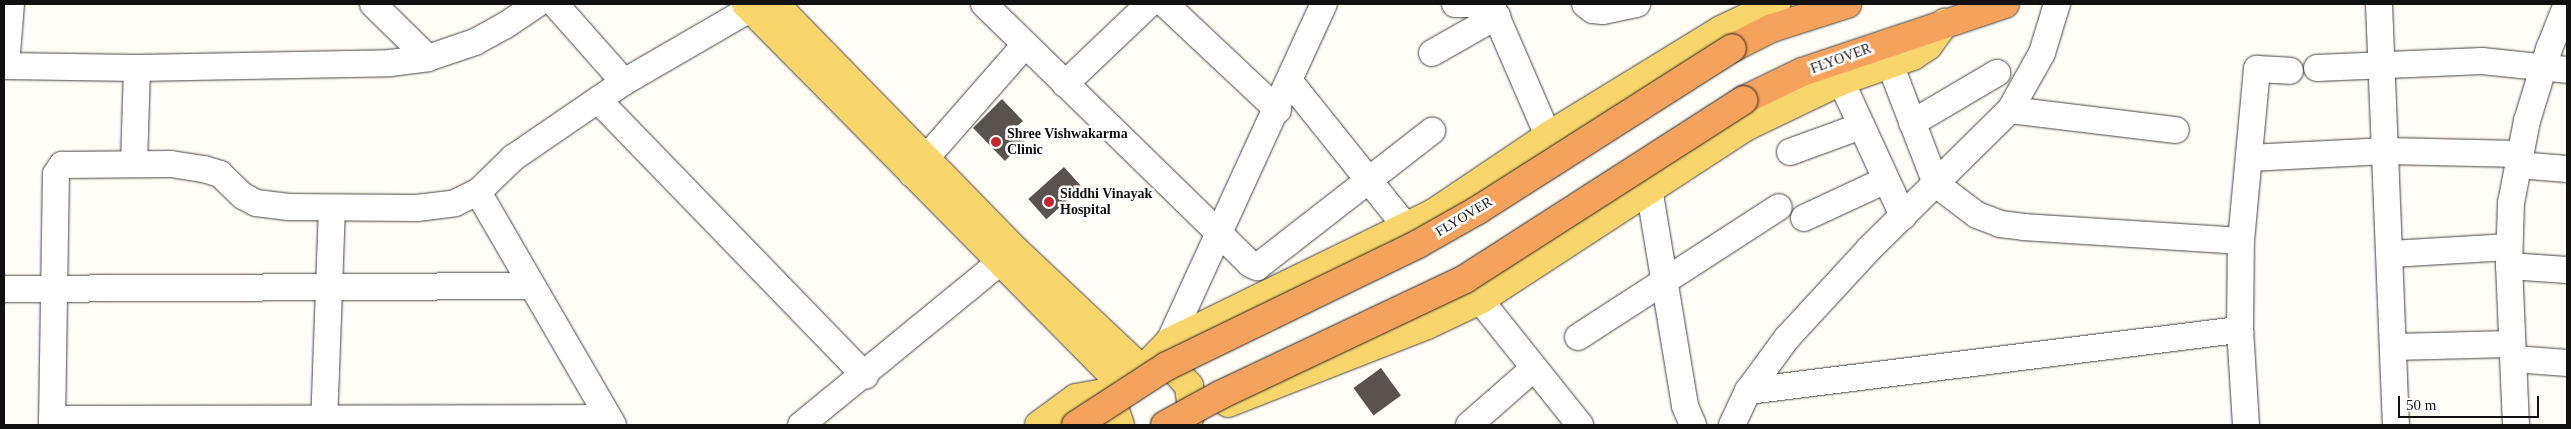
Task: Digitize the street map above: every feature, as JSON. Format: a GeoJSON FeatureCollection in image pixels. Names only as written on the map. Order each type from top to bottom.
{"type":"FeatureCollection","features":[{"type":"Feature","properties":{"kind":"highway","name":"FLYOVER"},"geometry":{"type":"LineString","coordinates":[[1076,425],[1167,366],[1418,244],[1478,210],[1732,48],[1772,28],[1847,4]]}},
{"type":"Feature","properties":{"kind":"highway","name":"FLYOVER"},"geometry":{"type":"LineString","coordinates":[[1180,423],[1220,395],[1465,279],[1744,100],[1802,72],[2006,4]]}},
{"type":"Feature","properties":{"kind":"main road"},"geometry":{"type":"LineString","coordinates":[[757,5],[1130,375]]}},
{"type":"Feature","properties":{"kind":"main road"},"geometry":{"type":"LineString","coordinates":[[1120,425],[1113,404],[1130,375],[1169,342],[1257,296],[1407,228],[1473,187],[1548,136],[1721,30],[1768,5]]}},
{"type":"Feature","properties":{"kind":"main road"},"geometry":{"type":"LineString","coordinates":[[1180,423],[1427,325],[1480,300],[1649,188],[1747,126],[1841,81],[1912,56],[1928,46],[1945,23]]}},
{"type":"Feature","properties":{"kind":"main road"},"geometry":{"type":"LineString","coordinates":[[1039,425],[1076,398],[1161,364],[1182,376],[1193,398],[1180,423]]}},
{"type":"Feature","properties":{"kind":"street"},"geometry":{"type":"LineString","coordinates":[[11,4],[5,66],[138,68],[332,66],[428,58],[506,26],[537,4]]}},
{"type":"Feature","properties":{"kind":"street"},"geometry":{"type":"LineString","coordinates":[[373,4],[428,58]]}},
{"type":"Feature","properties":{"kind":"street"},"geometry":{"type":"LineString","coordinates":[[555,4],[624,82]]}},
{"type":"Feature","properties":{"kind":"street"},"geometry":{"type":"LineString","coordinates":[[984,4],[1250,264],[1264,265],[1432,132]]}},
{"type":"Feature","properties":{"kind":"street"},"geometry":{"type":"LineString","coordinates":[[1066,84],[1149,4]]}},
{"type":"Feature","properties":{"kind":"street"},"geometry":{"type":"LineString","coordinates":[[1165,4],[1278,110]]}},
{"type":"Feature","properties":{"kind":"street"},"geometry":{"type":"LineString","coordinates":[[1169,342],[1218,231],[1278,110],[1324,4]]}},
{"type":"Feature","properties":{"kind":"street"},"geometry":{"type":"LineString","coordinates":[[1455,4],[1473,4]]}},
{"type":"Feature","properties":{"kind":"street"},"geometry":{"type":"LineString","coordinates":[[1585,4],[1593,10],[1603,11],[1637,4]]}},
{"type":"Feature","properties":{"kind":"street"},"geometry":{"type":"LineString","coordinates":[[1732,425],[1748,391],[1787,338],[1903,216],[2010,110],[2042,53],[2057,4]]}},
{"type":"Feature","properties":{"kind":"street"},"geometry":{"type":"LineString","coordinates":[[2379,4],[2395,347],[2396,425]]}},
{"type":"Feature","properties":{"kind":"street"},"geometry":{"type":"LineString","coordinates":[[2516,425],[2509,257],[2519,159],[2555,69],[2567,4]]}},
{"type":"Feature","properties":{"kind":"street"},"geometry":{"type":"LineString","coordinates":[[478,192],[608,423],[52,422],[56,174],[62,165],[171,164],[220,174],[242,196],[256,203],[332,208],[438,207],[455,203],[478,192],[513,158],[624,82],[757,5]]}},
{"type":"Feature","properties":{"kind":"street"},"geometry":{"type":"LineString","coordinates":[[1432,52],[1494,10],[1548,136]]}},
{"type":"Feature","properties":{"kind":"street"},"geometry":{"type":"LineString","coordinates":[[919,167],[1025,46]]}},
{"type":"Feature","properties":{"kind":"street"},"geometry":{"type":"LineString","coordinates":[[2317,68],[2482,61],[2555,69]]}},
{"type":"Feature","properties":{"kind":"street"},"geometry":{"type":"LineString","coordinates":[[1890,64],[1936,184],[1977,215],[2000,224],[2241,241]]}},
{"type":"Feature","properties":{"kind":"street"},"geometry":{"type":"LineString","coordinates":[[134,164],[138,68]]}},
{"type":"Feature","properties":{"kind":"street"},"geometry":{"type":"LineString","coordinates":[[2246,425],[2240,330],[2241,241],[2258,68],[2290,71]]}},
{"type":"Feature","properties":{"kind":"street"},"geometry":{"type":"LineString","coordinates":[[1912,124],[1998,73]]}},
{"type":"Feature","properties":{"kind":"street"},"geometry":{"type":"LineString","coordinates":[[1841,81],[1903,216]]}},
{"type":"Feature","properties":{"kind":"street"},"geometry":{"type":"LineString","coordinates":[[1290,82],[1407,228]]}},
{"type":"Feature","properties":{"kind":"street"},"geometry":{"type":"LineString","coordinates":[[598,100],[865,376]]}},
{"type":"Feature","properties":{"kind":"street"},"geometry":{"type":"LineString","coordinates":[[2010,110],[2176,130]]}},
{"type":"Feature","properties":{"kind":"street"},"geometry":{"type":"LineString","coordinates":[[1790,152],[1861,126]]}},
{"type":"Feature","properties":{"kind":"street"},"geometry":{"type":"LineString","coordinates":[[2249,158],[2387,151],[2519,159],[2567,169]]}},
{"type":"Feature","properties":{"kind":"street"},"geometry":{"type":"LineString","coordinates":[[1804,218],[1886,180]]}},
{"type":"Feature","properties":{"kind":"street"},"geometry":{"type":"LineString","coordinates":[[1649,188],[1686,406],[1693,425]]}},
{"type":"Feature","properties":{"kind":"street"},"geometry":{"type":"LineString","coordinates":[[1578,337],[1779,207]]}},
{"type":"Feature","properties":{"kind":"street"},"geometry":{"type":"LineString","coordinates":[[324,422],[327,288],[332,208]]}},
{"type":"Feature","properties":{"kind":"street"},"geometry":{"type":"LineString","coordinates":[[2391,254],[2509,257],[2567,270]]}},
{"type":"Feature","properties":{"kind":"street"},"geometry":{"type":"LineString","coordinates":[[801,425],[865,376],[1008,256]]}},
{"type":"Feature","properties":{"kind":"street"},"geometry":{"type":"LineString","coordinates":[[4,290],[531,286]]}},
{"type":"Feature","properties":{"kind":"street"},"geometry":{"type":"LineString","coordinates":[[1480,300],[1533,369],[1580,425]]}},
{"type":"Feature","properties":{"kind":"street"},"geometry":{"type":"LineString","coordinates":[[1748,391],[2240,330]]}},
{"type":"Feature","properties":{"kind":"street"},"geometry":{"type":"LineString","coordinates":[[2395,347],[2512,351],[2567,363]]}},
{"type":"Feature","properties":{"kind":"street"},"geometry":{"type":"LineString","coordinates":[[1469,425],[1533,369]]}},
{"type":"Feature","properties":{"kind":"building"},"geometry":{"type":"Polygon","coordinates":[[[1002,99],[1023,121],[1016,127],[1027,138],[1005,161],[973,128],[1002,99]]]}},
{"type":"Feature","properties":{"kind":"building"},"geometry":{"type":"Polygon","coordinates":[[[1064,167],[1082,187],[1046,219],[1028,199],[1064,167]]]}},
{"type":"Feature","properties":{"kind":"building"},"geometry":{"type":"Polygon","coordinates":[[[1381,368],[1401,396],[1373,415],[1353,388],[1381,368]]]}},
{"type":"Feature","properties":{"kind":"place","name":"Shree Vishwakarma Clinic"},"geometry":{"type":"Point","coordinates":[996,142]}},
{"type":"Feature","properties":{"kind":"place","name":"Siddhi Vinayak Hospital"},"geometry":{"type":"Point","coordinates":[1049,202]}}]}
